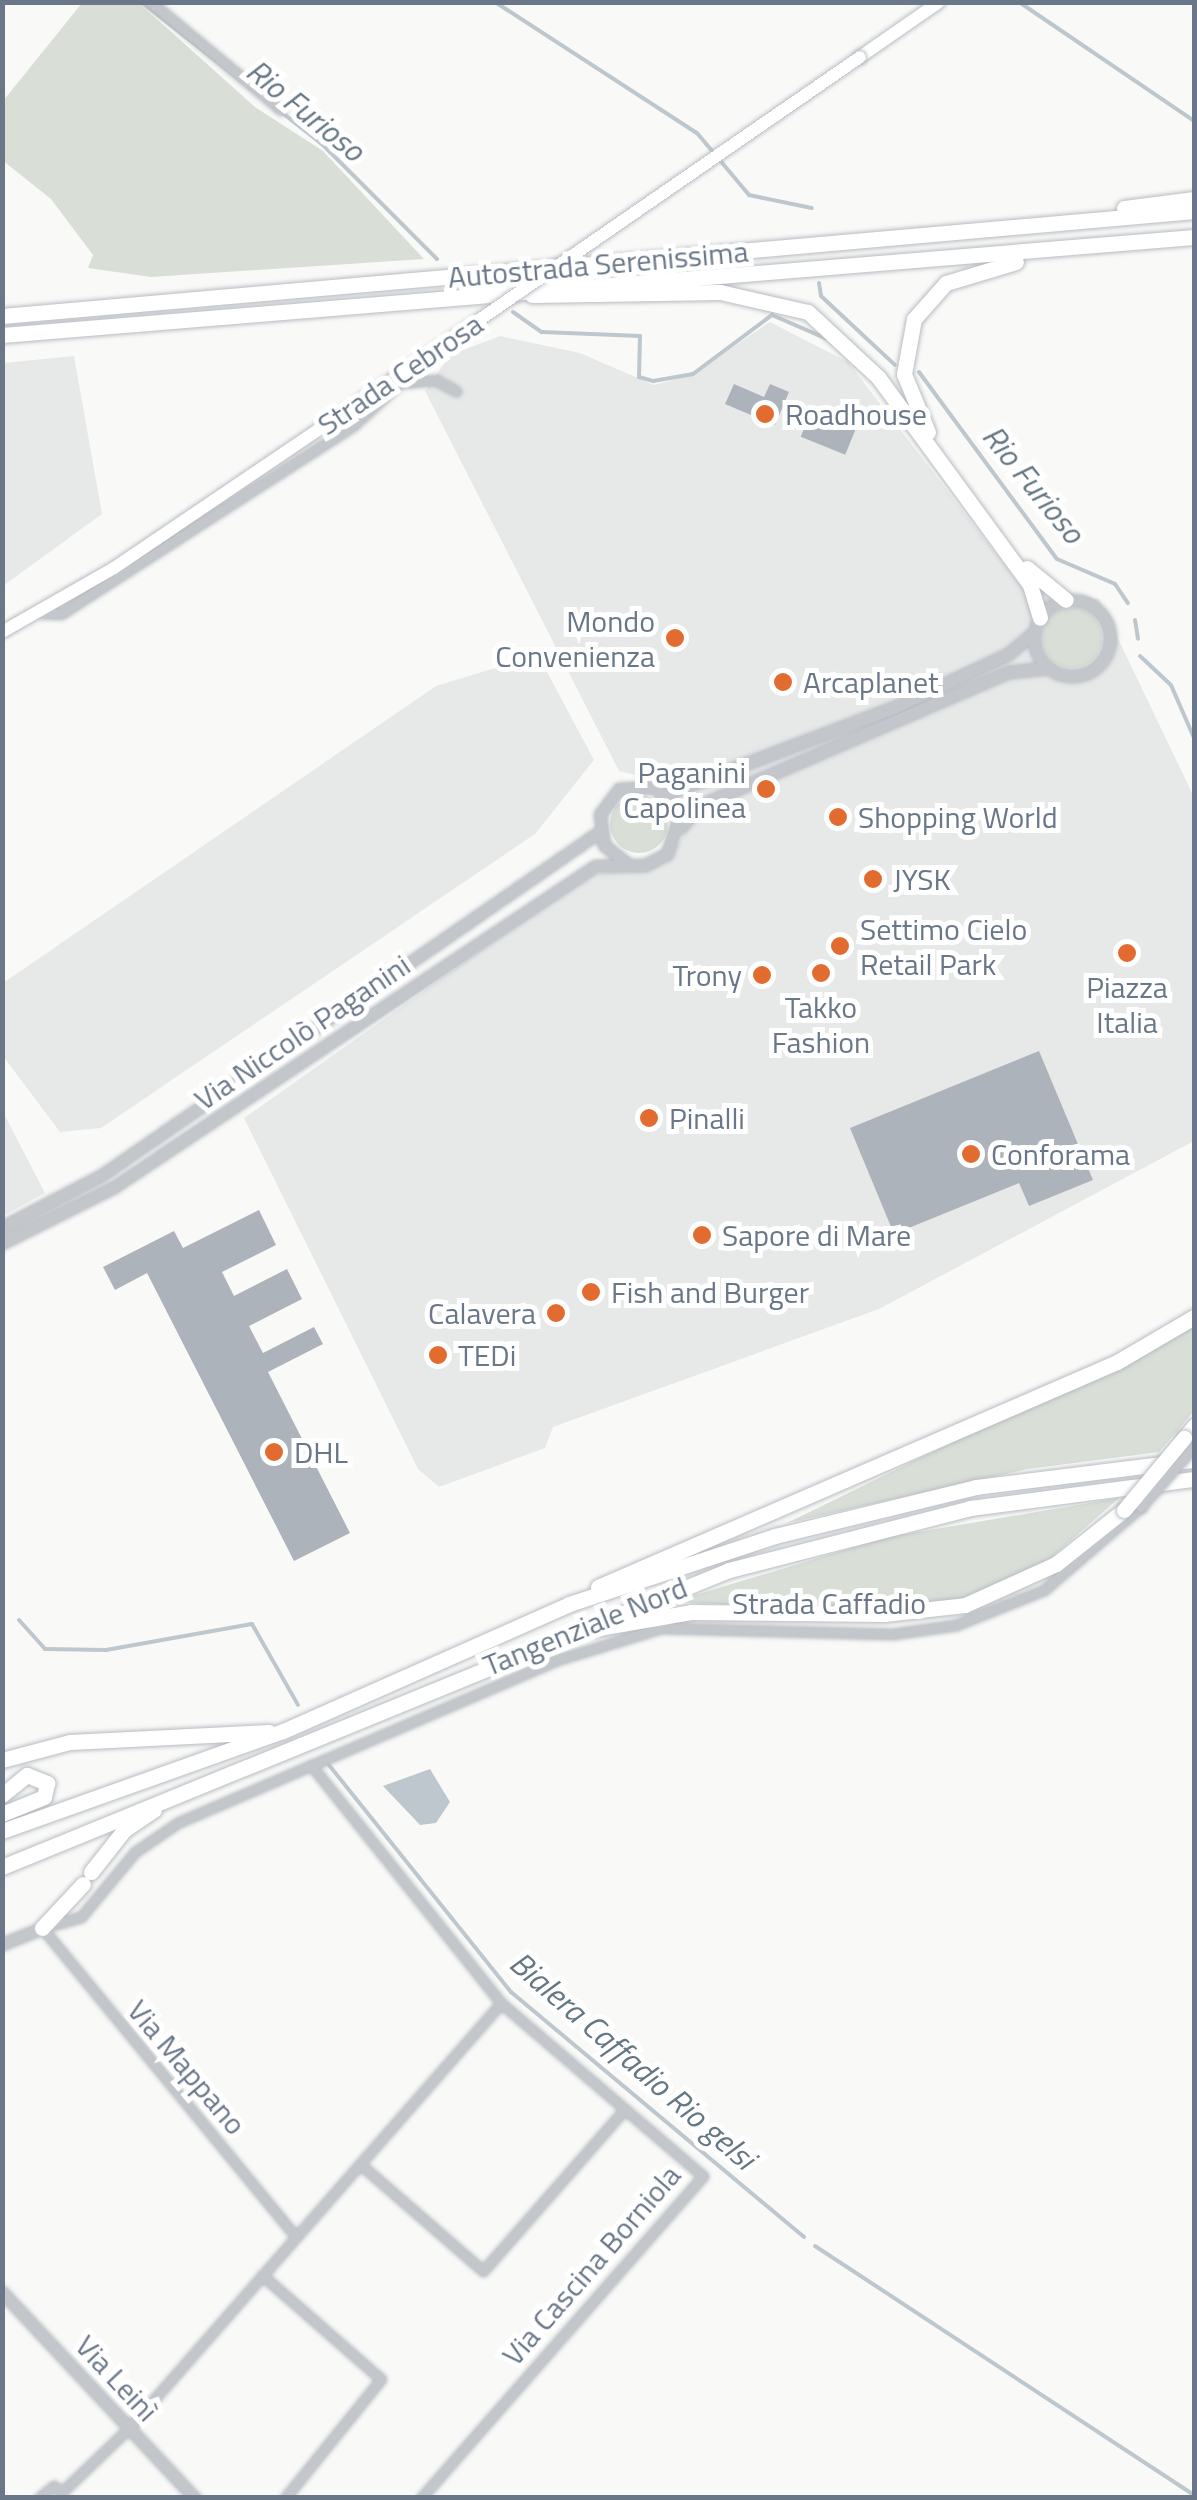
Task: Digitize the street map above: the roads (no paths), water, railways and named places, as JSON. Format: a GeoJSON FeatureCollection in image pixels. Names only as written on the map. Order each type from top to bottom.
{"type":"FeatureCollection","features":[{"type":"Feature","properties":{"kind":"highway"},"geometry":{"type":"LineString","coordinates":[[997,229],[1194,198]]}},
{"type":"Feature","properties":{"kind":"highway","name":"Autostrada Serenissima"},"geometry":{"type":"LineString","coordinates":[[2,316],[1194,212]]}},
{"type":"Feature","properties":{"kind":"highway","name":"Autostrada Serenissima"},"geometry":{"type":"LineString","coordinates":[[2,336],[493,291],[1194,237]]}},
{"type":"Feature","properties":{"kind":"highway"},"geometry":{"type":"LineString","coordinates":[[1066,600],[1034,576],[929,433],[908,388],[905,354],[914,319],[946,283],[1099,247]]}},
{"type":"Feature","properties":{"kind":"highway"},"geometry":{"type":"LineString","coordinates":[[493,291],[580,300],[720,292],[808,312],[878,377],[1030,585],[1037,624]]}},
{"type":"Feature","properties":{"kind":"highway"},"geometry":{"type":"LineString","coordinates":[[569,1604],[1118,1362],[1194,1317]]}},
{"type":"Feature","properties":{"kind":"highway"},"geometry":{"type":"LineString","coordinates":[[522,1650],[657,1614],[884,1614],[965,1604],[1056,1564],[1124,1510],[1191,1437]]}},
{"type":"Feature","properties":{"kind":"highway","name":"Tangenziale Nord"},"geometry":{"type":"LineString","coordinates":[[2,1831],[284,1731],[569,1604],[903,1503],[1194,1460]]}},
{"type":"Feature","properties":{"kind":"highway","name":"Tangenziale Nord"},"geometry":{"type":"LineString","coordinates":[[2,1867],[522,1650],[831,1540],[970,1508],[1194,1478]]}},
{"type":"Feature","properties":{"kind":"highway"},"geometry":{"type":"LineString","coordinates":[[2,1760],[70,1742],[284,1731]]}},
{"type":"Feature","properties":{"kind":"highway"},"geometry":{"type":"LineString","coordinates":[[42,1928],[140,1818],[262,1761]]}},
{"type":"Feature","properties":{"kind":"highway"},"geometry":{"type":"LineString","coordinates":[[2,1795],[34,1774],[47,1783],[44,1796]]}},
{"type":"Feature","properties":{"kind":"highway"},"geometry":{"type":"LineString","coordinates":[[2,1814],[44,1796],[128,1786]]}},
{"type":"Feature","properties":{"kind":"main road","name":"Strada Cebrosa"},"geometry":{"type":"LineString","coordinates":[[2,632],[265,466],[938,2]]}},
{"type":"Feature","properties":{"kind":"street"},"geometry":{"type":"LineString","coordinates":[[151,2],[282,110]]}},
{"type":"Feature","properties":{"kind":"street"},"geometry":{"type":"LineString","coordinates":[[37,613],[61,614],[363,419],[400,382],[436,380],[456,391]]}},
{"type":"Feature","properties":{"kind":"street"},"geometry":{"type":"LineString","coordinates":[[174,542],[183,521]]}},
{"type":"Feature","properties":{"kind":"street"},"geometry":{"type":"LineString","coordinates":[[1066,600],[1100,611],[1109,648],[1080,676],[1047,668],[1008,672],[747,784],[699,806],[655,862],[626,863],[599,832],[603,805],[619,789],[643,784],[666,794],[894,707],[1008,654],[1066,600]]}},
{"type":"Feature","properties":{"kind":"street"},"geometry":{"type":"LineString","coordinates":[[1037,624],[1047,668]]}},
{"type":"Feature","properties":{"kind":"street"},"geometry":{"type":"LineString","coordinates":[[666,794],[679,830]]}},
{"type":"Feature","properties":{"kind":"street","name":"Via Niccolò Paganini"},"geometry":{"type":"LineString","coordinates":[[2,1227],[102,1175],[599,832]]}},
{"type":"Feature","properties":{"kind":"street","name":"Via Niccolò Paganini"},"geometry":{"type":"LineString","coordinates":[[2,1244],[114,1187],[595,866],[626,863]]}},
{"type":"Feature","properties":{"kind":"street","name":"Strada Caffadio"},"geometry":{"type":"LineString","coordinates":[[2,1944],[81,1917],[152,1838],[311,1765],[637,1632],[892,1634],[956,1625],[1044,1590],[1141,1507],[1191,1437]]}},
{"type":"Feature","properties":{"kind":"street","name":"Via Cascina Borniola"},"geometry":{"type":"LineString","coordinates":[[311,1765],[500,2003],[703,2176],[420,2498]]}},
{"type":"Feature","properties":{"kind":"street","name":"Via Mappano"},"geometry":{"type":"LineString","coordinates":[[42,1928],[296,2236]]}},
{"type":"Feature","properties":{"kind":"street"},"geometry":{"type":"LineString","coordinates":[[39,2498],[54,2486],[62,2492],[128,2428],[500,2003]]}},
{"type":"Feature","properties":{"kind":"street"},"geometry":{"type":"LineString","coordinates":[[360,2164],[482,2271],[625,2109]]}},
{"type":"Feature","properties":{"kind":"street"},"geometry":{"type":"LineString","coordinates":[[262,2276],[381,2379],[286,2498]]}},
{"type":"Feature","properties":{"kind":"street","name":"Via Leinì"},"geometry":{"type":"LineString","coordinates":[[2,2292],[195,2498]]}},
{"type":"Feature","properties":{"kind":"waterway","name":"Rio Furioso"},"geometry":{"type":"LineString","coordinates":[[141,2],[321,143],[437,259]]}},
{"type":"Feature","properties":{"kind":"waterway"},"geometry":{"type":"LineString","coordinates":[[495,2],[697,133],[749,195],[812,208]]}},
{"type":"Feature","properties":{"kind":"waterway"},"geometry":{"type":"LineString","coordinates":[[1019,2],[1194,121]]}},
{"type":"Feature","properties":{"kind":"waterway","name":"Rio Furioso"},"geometry":{"type":"LineString","coordinates":[[819,283],[821,296],[895,365]]}},
{"type":"Feature","properties":{"kind":"waterway","name":"Rio Furioso"},"geometry":{"type":"LineString","coordinates":[[513,312],[542,332],[640,336],[639,377],[653,381],[693,374],[772,315],[825,338]]}},
{"type":"Feature","properties":{"kind":"waterway","name":"Rio Furioso"},"geometry":{"type":"LineString","coordinates":[[919,372],[1057,559],[1115,584],[1128,603]]}},
{"type":"Feature","properties":{"kind":"waterway","name":"Rio Furioso"},"geometry":{"type":"LineString","coordinates":[[1135,620],[1138,639]]}},
{"type":"Feature","properties":{"kind":"waterway","name":"Rio Furioso"},"geometry":{"type":"LineString","coordinates":[[1140,656],[1171,685],[1194,738]]}},
{"type":"Feature","properties":{"kind":"waterway","name":"Bialera Caffadio Rio gelsi"},"geometry":{"type":"LineString","coordinates":[[19,1620],[45,1649],[106,1650],[252,1624],[298,1705]]}},
{"type":"Feature","properties":{"kind":"waterway","name":"Bialera Caffadio Rio gelsi"},"geometry":{"type":"LineString","coordinates":[[329,1765],[511,1992],[804,2237]]}},
{"type":"Feature","properties":{"kind":"waterway","name":"Bialera Caffadio Rio gelsi"},"geometry":{"type":"LineString","coordinates":[[815,2246],[1194,2495]]}},
{"type":"Feature","properties":{"kind":"place","name":"Roadhouse"},"geometry":{"type":"Point","coordinates":[765,414]}},
{"type":"Feature","properties":{"kind":"place","name":"Mondo Convenienza"},"geometry":{"type":"Point","coordinates":[675,638]}},
{"type":"Feature","properties":{"kind":"place","name":"Arcaplanet"},"geometry":{"type":"Point","coordinates":[783,682]}},
{"type":"Feature","properties":{"kind":"place","name":"Paganini Capolinea"},"geometry":{"type":"Point","coordinates":[766,789]}},
{"type":"Feature","properties":{"kind":"place","name":"Shopping World"},"geometry":{"type":"Point","coordinates":[838,817]}},
{"type":"Feature","properties":{"kind":"place","name":"JYSK"},"geometry":{"type":"Point","coordinates":[873,879]}},
{"type":"Feature","properties":{"kind":"place","name":"Settimo Cielo Retail Park"},"geometry":{"type":"Point","coordinates":[840,946]}},
{"type":"Feature","properties":{"kind":"place","name":"Piazza Italia"},"geometry":{"type":"Point","coordinates":[1127,953]}},
{"type":"Feature","properties":{"kind":"place","name":"Takko Fashion"},"geometry":{"type":"Point","coordinates":[821,973]}},
{"type":"Feature","properties":{"kind":"place","name":"Trony"},"geometry":{"type":"Point","coordinates":[762,975]}},
{"type":"Feature","properties":{"kind":"place","name":"Pinalli"},"geometry":{"type":"Point","coordinates":[649,1118]}},
{"type":"Feature","properties":{"kind":"place","name":"Conforama"},"geometry":{"type":"Point","coordinates":[971,1154]}},
{"type":"Feature","properties":{"kind":"place","name":"Sapore di Mare"},"geometry":{"type":"Point","coordinates":[702,1235]}},
{"type":"Feature","properties":{"kind":"place","name":"Fish and Burger"},"geometry":{"type":"Point","coordinates":[591,1292]}},
{"type":"Feature","properties":{"kind":"place","name":"Calavera"},"geometry":{"type":"Point","coordinates":[556,1313]}},
{"type":"Feature","properties":{"kind":"place","name":"TEDi"},"geometry":{"type":"Point","coordinates":[438,1355]}},
{"type":"Feature","properties":{"kind":"place","name":"DHL"},"geometry":{"type":"Point","coordinates":[274,1452]}}]}
